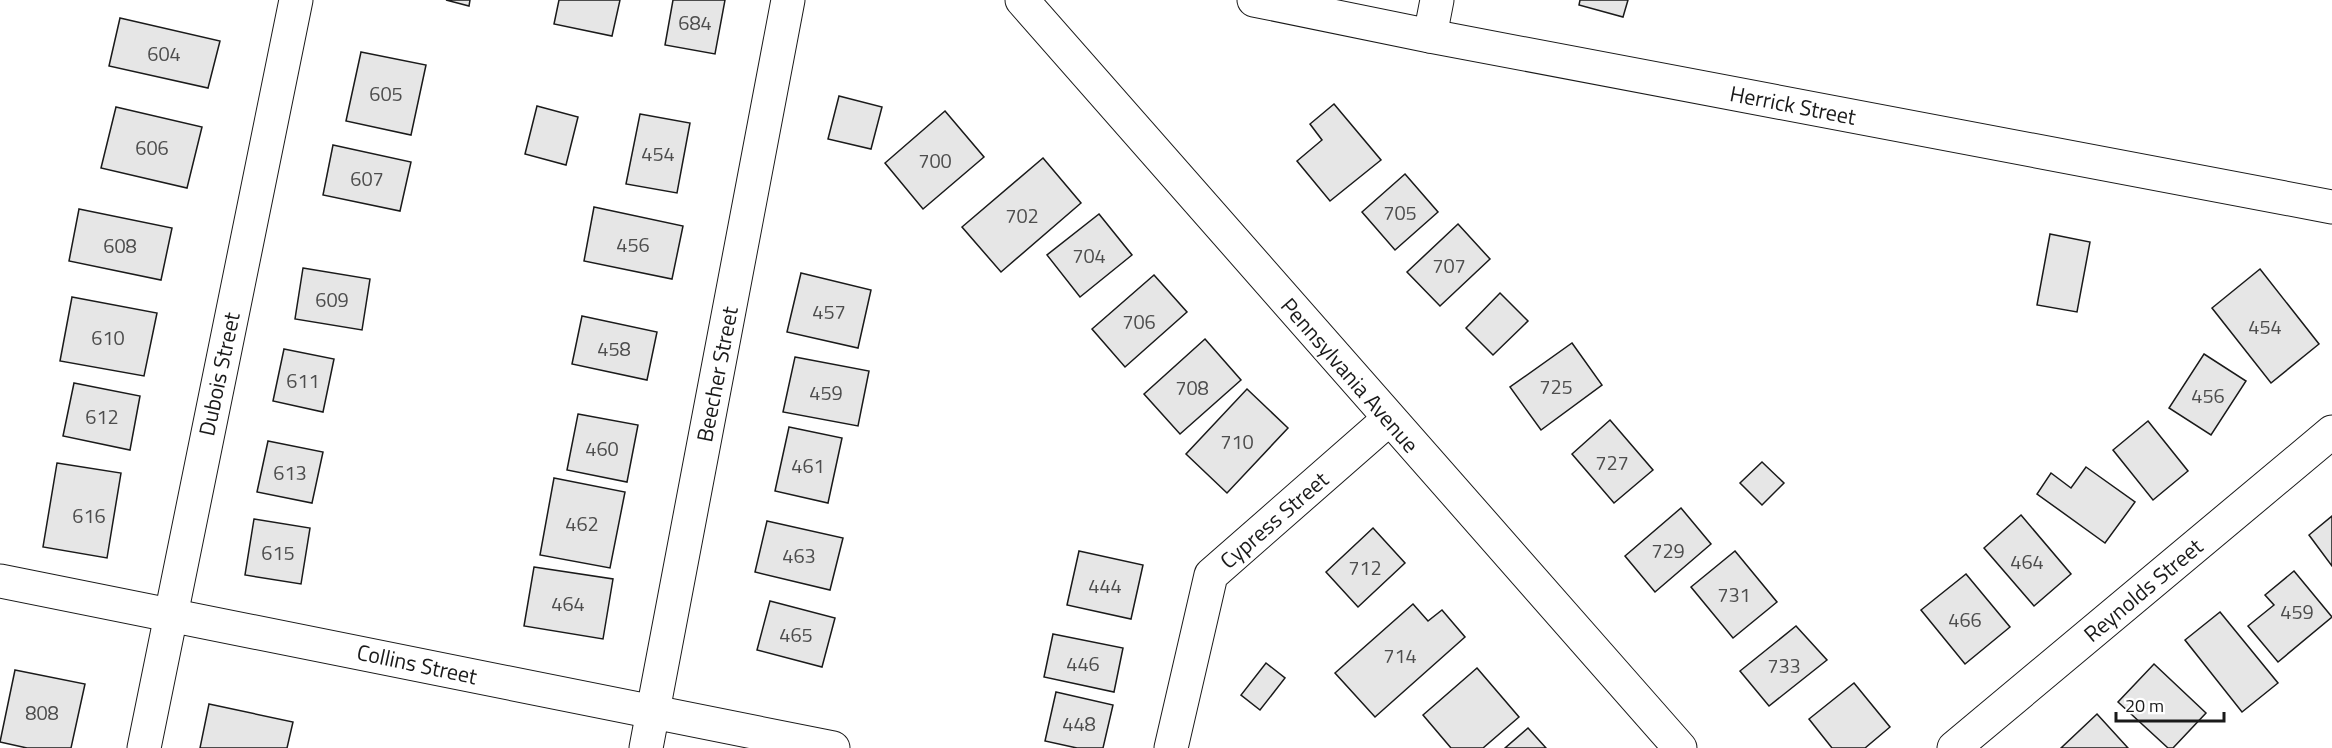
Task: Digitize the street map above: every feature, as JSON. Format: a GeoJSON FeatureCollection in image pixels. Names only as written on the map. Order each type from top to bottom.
{"type":"FeatureCollection","features":[{"type":"Feature","properties":{"kind":"street","name":"Dubois Street"},"geometry":{"type":"LineString","coordinates":[[144,748],[296,0]]}},
{"type":"Feature","properties":{"kind":"street","name":"Beecher Street"},"geometry":{"type":"LineString","coordinates":[[646,748],[788,0]]}},
{"type":"Feature","properties":{"kind":"street","name":"Pennsylvania Avenue"},"geometry":{"type":"LineString","coordinates":[[1022,0],[1680,748]]}},
{"type":"Feature","properties":{"kind":"street","name":"Herrick Street"},"geometry":{"type":"LineString","coordinates":[[1254,0],[1430,36],[2332,207]]}},
{"type":"Feature","properties":{"kind":"street"},"geometry":{"type":"LineString","coordinates":[[1430,36],[1437,0]]}},
{"type":"Feature","properties":{"kind":"street","name":"Cypress Street"},"geometry":{"type":"LineString","coordinates":[[1171,748],[1211,575],[1389,419]]}},
{"type":"Feature","properties":{"kind":"street","name":"Reynolds Street"},"geometry":{"type":"LineString","coordinates":[[1954,748],[2332,432]]}},
{"type":"Feature","properties":{"kind":"street","name":"Collins Street"},"geometry":{"type":"LineString","coordinates":[[0,581],[833,748]]}},
{"type":"Feature","properties":{"kind":"building"},"geometry":{"type":"Polygon","coordinates":[[[446,0],[470,0],[469,6],[446,0]]]}},
{"type":"Feature","properties":{"kind":"building"},"geometry":{"type":"Polygon","coordinates":[[[559,0],[620,0],[612,36],[554,24],[559,0]]]}},
{"type":"Feature","properties":{"kind":"building"},"geometry":{"type":"Polygon","coordinates":[[[673,0],[725,0],[715,54],[665,45],[673,0]]]}},
{"type":"Feature","properties":{"kind":"building"},"geometry":{"type":"Polygon","coordinates":[[[1580,0],[1628,0],[1623,17],[1579,5],[1580,0]]]}},
{"type":"Feature","properties":{"kind":"building"},"geometry":{"type":"Polygon","coordinates":[[[120,18],[220,41],[208,88],[109,66],[120,18]]]}},
{"type":"Feature","properties":{"kind":"building"},"geometry":{"type":"Polygon","coordinates":[[[361,52],[426,65],[411,135],[346,121],[361,52]]]}},
{"type":"Feature","properties":{"kind":"building"},"geometry":{"type":"Polygon","coordinates":[[[839,96],[882,107],[871,149],[828,139],[839,96]]]}},
{"type":"Feature","properties":{"kind":"building"},"geometry":{"type":"Polygon","coordinates":[[[1334,104],[1381,160],[1330,201],[1297,161],[1322,140],[1310,124],[1334,104]]]}},
{"type":"Feature","properties":{"kind":"building"},"geometry":{"type":"Polygon","coordinates":[[[537,106],[578,117],[566,165],[525,154],[537,106]]]}},
{"type":"Feature","properties":{"kind":"building"},"geometry":{"type":"Polygon","coordinates":[[[116,107],[202,127],[187,188],[101,168],[116,107]]]}},
{"type":"Feature","properties":{"kind":"building"},"geometry":{"type":"Polygon","coordinates":[[[945,111],[984,157],[923,209],[885,163],[945,111]]]}},
{"type":"Feature","properties":{"kind":"building"},"geometry":{"type":"Polygon","coordinates":[[[640,114],[690,123],[677,193],[626,184],[640,114]]]}},
{"type":"Feature","properties":{"kind":"building"},"geometry":{"type":"Polygon","coordinates":[[[333,145],[411,162],[400,211],[323,195],[333,145]]]}},
{"type":"Feature","properties":{"kind":"building"},"geometry":{"type":"Polygon","coordinates":[[[1043,158],[1081,203],[1001,272],[962,227],[1043,158]]]}},
{"type":"Feature","properties":{"kind":"building"},"geometry":{"type":"Polygon","coordinates":[[[1405,174],[1438,212],[1395,250],[1362,212],[1405,174]]]}},
{"type":"Feature","properties":{"kind":"building"},"geometry":{"type":"Polygon","coordinates":[[[594,207],[683,226],[672,279],[584,261],[594,207]]]}},
{"type":"Feature","properties":{"kind":"building"},"geometry":{"type":"Polygon","coordinates":[[[79,209],[172,228],[161,280],[69,261],[79,209]]]}},
{"type":"Feature","properties":{"kind":"building"},"geometry":{"type":"Polygon","coordinates":[[[1099,214],[1132,255],[1080,297],[1047,255],[1099,214]]]}},
{"type":"Feature","properties":{"kind":"building"},"geometry":{"type":"Polygon","coordinates":[[[1458,224],[1490,259],[1440,306],[1407,272],[1458,224]]]}},
{"type":"Feature","properties":{"kind":"building"},"geometry":{"type":"Polygon","coordinates":[[[2050,234],[2090,242],[2077,312],[2037,305],[2050,234]]]}},
{"type":"Feature","properties":{"kind":"building"},"geometry":{"type":"Polygon","coordinates":[[[303,268],[370,279],[362,330],[295,319],[303,268]]]}},
{"type":"Feature","properties":{"kind":"building"},"geometry":{"type":"Polygon","coordinates":[[[2260,269],[2319,344],[2271,383],[2212,308],[2260,269]]]}},
{"type":"Feature","properties":{"kind":"building"},"geometry":{"type":"Polygon","coordinates":[[[801,273],[871,290],[858,348],[787,332],[801,273]]]}},
{"type":"Feature","properties":{"kind":"building"},"geometry":{"type":"Polygon","coordinates":[[[1154,275],[1187,312],[1125,367],[1092,329],[1154,275]]]}},
{"type":"Feature","properties":{"kind":"building"},"geometry":{"type":"Polygon","coordinates":[[[1500,293],[1528,321],[1493,355],[1466,328],[1500,293]]]}},
{"type":"Feature","properties":{"kind":"building"},"geometry":{"type":"Polygon","coordinates":[[[72,297],[157,313],[144,376],[60,361],[72,297]]]}},
{"type":"Feature","properties":{"kind":"building"},"geometry":{"type":"Polygon","coordinates":[[[582,316],[657,332],[647,380],[572,364],[582,316]]]}},
{"type":"Feature","properties":{"kind":"building"},"geometry":{"type":"Polygon","coordinates":[[[1205,339],[1241,380],[1180,434],[1144,394],[1205,339]]]}},
{"type":"Feature","properties":{"kind":"building"},"geometry":{"type":"Polygon","coordinates":[[[1572,343],[1602,385],[1541,430],[1510,387],[1572,343]]]}},
{"type":"Feature","properties":{"kind":"building"},"geometry":{"type":"Polygon","coordinates":[[[284,349],[334,359],[323,412],[273,401],[284,349]]]}},
{"type":"Feature","properties":{"kind":"building"},"geometry":{"type":"Polygon","coordinates":[[[2204,354],[2246,381],[2211,435],[2169,408],[2204,354]]]}},
{"type":"Feature","properties":{"kind":"building"},"geometry":{"type":"Polygon","coordinates":[[[795,357],[869,371],[858,426],[783,412],[795,357]]]}},
{"type":"Feature","properties":{"kind":"building"},"geometry":{"type":"Polygon","coordinates":[[[74,383],[140,396],[130,450],[63,436],[74,383]]]}},
{"type":"Feature","properties":{"kind":"building"},"geometry":{"type":"Polygon","coordinates":[[[1247,389],[1288,428],[1227,493],[1186,454],[1247,389]]]}},
{"type":"Feature","properties":{"kind":"building"},"geometry":{"type":"Polygon","coordinates":[[[578,414],[638,425],[627,482],[567,470],[578,414]]]}},
{"type":"Feature","properties":{"kind":"building"},"geometry":{"type":"Polygon","coordinates":[[[1610,420],[1653,470],[1614,503],[1572,454],[1610,420]]]}},
{"type":"Feature","properties":{"kind":"building"},"geometry":{"type":"Polygon","coordinates":[[[2148,421],[2188,471],[2153,500],[2113,450],[2148,421]]]}},
{"type":"Feature","properties":{"kind":"building"},"geometry":{"type":"Polygon","coordinates":[[[789,427],[842,438],[828,503],[775,491],[789,427]]]}},
{"type":"Feature","properties":{"kind":"building"},"geometry":{"type":"Polygon","coordinates":[[[268,441],[323,452],[312,503],[257,492],[268,441]]]}},
{"type":"Feature","properties":{"kind":"building"},"geometry":{"type":"Polygon","coordinates":[[[1762,462],[1784,483],[1762,505],[1740,483],[1762,462]]]}},
{"type":"Feature","properties":{"kind":"building"},"geometry":{"type":"Polygon","coordinates":[[[57,463],[121,473],[107,558],[43,547],[57,463]]]}},
{"type":"Feature","properties":{"kind":"building"},"geometry":{"type":"Polygon","coordinates":[[[2086,467],[2135,502],[2105,543],[2037,494],[2051,473],[2071,488],[2086,467]]]}},
{"type":"Feature","properties":{"kind":"building"},"geometry":{"type":"Polygon","coordinates":[[[554,478],[625,492],[610,568],[540,555],[554,478]]]}},
{"type":"Feature","properties":{"kind":"building"},"geometry":{"type":"Polygon","coordinates":[[[1681,508],[1711,544],[1655,592],[1625,556],[1681,508]]]}},
{"type":"Feature","properties":{"kind":"building"},"geometry":{"type":"Polygon","coordinates":[[[2021,515],[2071,574],[2034,606],[1984,548],[2021,515]]]}},
{"type":"Feature","properties":{"kind":"building"},"geometry":{"type":"Polygon","coordinates":[[[2332,516],[2332,566],[2309,535],[2332,516]]]}},
{"type":"Feature","properties":{"kind":"building"},"geometry":{"type":"Polygon","coordinates":[[[254,519],[310,528],[301,584],[245,575],[254,519]]]}},
{"type":"Feature","properties":{"kind":"building"},"geometry":{"type":"Polygon","coordinates":[[[767,521],[843,538],[830,590],[755,572],[767,521]]]}},
{"type":"Feature","properties":{"kind":"building"},"geometry":{"type":"Polygon","coordinates":[[[1373,528],[1405,563],[1358,607],[1326,572],[1373,528]]]}},
{"type":"Feature","properties":{"kind":"building"},"geometry":{"type":"Polygon","coordinates":[[[1079,551],[1143,565],[1131,619],[1067,605],[1079,551]]]}},
{"type":"Feature","properties":{"kind":"building"},"geometry":{"type":"Polygon","coordinates":[[[1735,551],[1777,602],[1733,638],[1691,587],[1735,551]]]}},
{"type":"Feature","properties":{"kind":"building"},"geometry":{"type":"Polygon","coordinates":[[[534,567],[613,579],[603,639],[524,626],[534,567]]]}},
{"type":"Feature","properties":{"kind":"building"},"geometry":{"type":"Polygon","coordinates":[[[2294,571],[2332,617],[2278,662],[2248,626],[2274,605],[2265,595],[2294,571]]]}},
{"type":"Feature","properties":{"kind":"building"},"geometry":{"type":"Polygon","coordinates":[[[1966,574],[2010,627],[1965,664],[1921,610],[1966,574]]]}},
{"type":"Feature","properties":{"kind":"building"},"geometry":{"type":"Polygon","coordinates":[[[770,601],[835,618],[822,667],[757,650],[770,601]]]}},
{"type":"Feature","properties":{"kind":"building"},"geometry":{"type":"Polygon","coordinates":[[[1413,604],[1428,621],[1442,610],[1465,637],[1375,717],[1335,673],[1413,604]]]}},
{"type":"Feature","properties":{"kind":"building"},"geometry":{"type":"Polygon","coordinates":[[[2220,612],[2278,683],[2242,712],[2185,640],[2220,612]]]}},
{"type":"Feature","properties":{"kind":"building"},"geometry":{"type":"Polygon","coordinates":[[[1796,626],[1827,660],[1769,706],[1740,671],[1796,626]]]}},
{"type":"Feature","properties":{"kind":"building"},"geometry":{"type":"Polygon","coordinates":[[[1053,634],[1123,648],[1114,692],[1044,677],[1053,634]]]}},
{"type":"Feature","properties":{"kind":"building"},"geometry":{"type":"Polygon","coordinates":[[[1266,663],[1285,678],[1260,710],[1241,695],[1266,663]]]}},
{"type":"Feature","properties":{"kind":"building"},"geometry":{"type":"Polygon","coordinates":[[[2154,664],[2206,713],[2173,748],[2168,748],[2118,702],[2154,664]]]}},
{"type":"Feature","properties":{"kind":"building"},"geometry":{"type":"Polygon","coordinates":[[[1477,668],[1519,717],[1483,748],[1451,748],[1423,715],[1477,668]]]}},
{"type":"Feature","properties":{"kind":"building"},"geometry":{"type":"Polygon","coordinates":[[[15,670],[85,684],[71,748],[27,748],[0,742],[15,670]]]}},
{"type":"Feature","properties":{"kind":"building"},"geometry":{"type":"Polygon","coordinates":[[[1854,683],[1890,727],[1865,748],[1832,748],[1809,719],[1854,683]]]}},
{"type":"Feature","properties":{"kind":"building"},"geometry":{"type":"Polygon","coordinates":[[[1056,692],[1113,705],[1103,748],[1077,748],[1045,741],[1056,692]]]}},
{"type":"Feature","properties":{"kind":"building"},"geometry":{"type":"Polygon","coordinates":[[[209,704],[293,722],[287,748],[200,748],[209,704]]]}},
{"type":"Feature","properties":{"kind":"building"},"geometry":{"type":"Polygon","coordinates":[[[2097,714],[2128,748],[2061,748],[2097,714]]]}},
{"type":"Feature","properties":{"kind":"building"},"geometry":{"type":"Polygon","coordinates":[[[1528,728],[1546,748],[1505,748],[1528,728]]]}}]}
